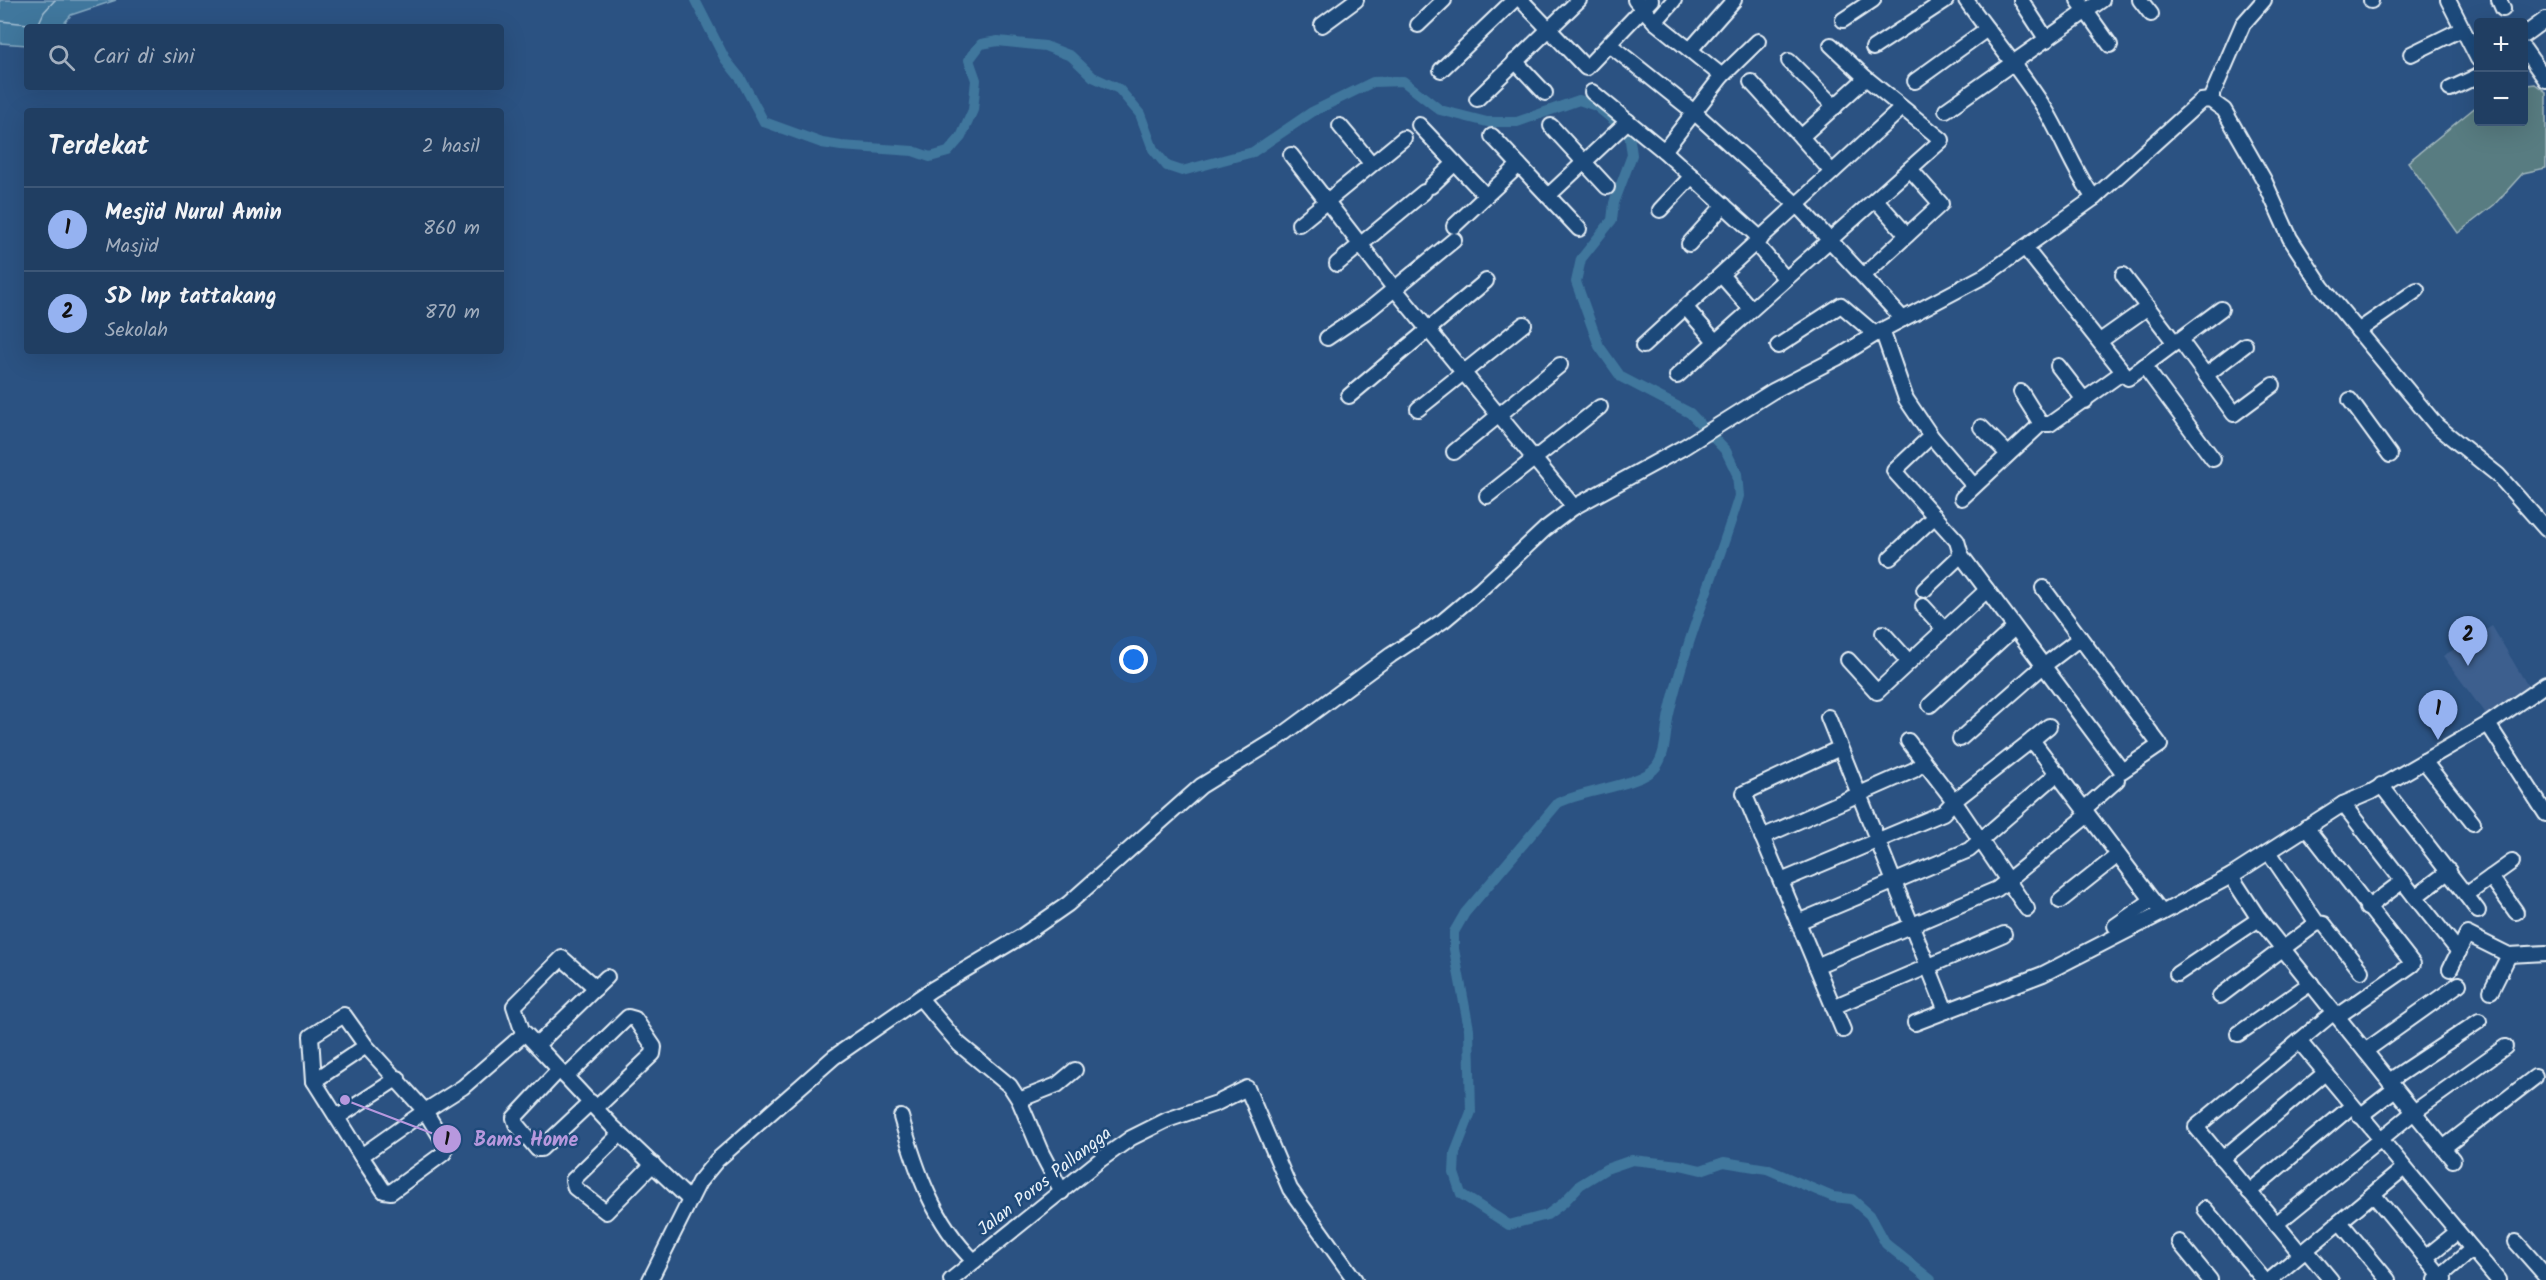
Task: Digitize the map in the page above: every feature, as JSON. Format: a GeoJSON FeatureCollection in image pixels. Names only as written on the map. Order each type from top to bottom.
{"type":"FeatureCollection","features":[{"type":"Feature","properties":{"kind":"street"},"geometry":{"type":"LineString","coordinates":[[1322,25],[1356,0]]}},
{"type":"Feature","properties":{"kind":"street"},"geometry":{"type":"LineString","coordinates":[[1418,25],[1444,0]]}},
{"type":"Feature","properties":{"kind":"street"},"geometry":{"type":"LineString","coordinates":[[1441,70],[1514,0]]}},
{"type":"Feature","properties":{"kind":"street"},"geometry":{"type":"LineString","coordinates":[[1521,0],[1586,68],[1614,49],[1647,10],[1674,0]]}},
{"type":"Feature","properties":{"kind":"street"},"geometry":{"type":"LineString","coordinates":[[1477,99],[1579,0]]}},
{"type":"Feature","properties":{"kind":"street"},"geometry":{"type":"LineString","coordinates":[[1690,50],[1734,0]]}},
{"type":"Feature","properties":{"kind":"street"},"geometry":{"type":"LineString","coordinates":[[1843,20],[1873,0]]}},
{"type":"Feature","properties":{"kind":"street"},"geometry":{"type":"LineString","coordinates":[[1873,48],[1946,0]]}},
{"type":"Feature","properties":{"kind":"street"},"geometry":{"type":"LineString","coordinates":[[1966,0],[2057,129],[2071,163],[2094,198]]}},
{"type":"Feature","properties":{"kind":"street"},"geometry":{"type":"LineString","coordinates":[[2021,0],[2047,40]]}},
{"type":"Feature","properties":{"kind":"street"},"geometry":{"type":"LineString","coordinates":[[1946,110],[2047,40],[2082,5],[2102,0]]}},
{"type":"Feature","properties":{"kind":"street"},"geometry":{"type":"LineString","coordinates":[[2140,0],[2151,14]]}},
{"type":"Feature","properties":{"kind":"street"},"geometry":{"type":"LineString","coordinates":[[2448,0],[2474,52]]}},
{"type":"Feature","properties":{"kind":"street"},"geometry":{"type":"LineString","coordinates":[[2210,100],[2243,24],[2260,2]]}},
{"type":"Feature","properties":{"kind":"street"},"geometry":{"type":"LineString","coordinates":[[2082,5],[2110,45]]}},
{"type":"Feature","properties":{"kind":"street"},"geometry":{"type":"LineString","coordinates":[[1647,10],[1722,76]]}},
{"type":"Feature","properties":{"kind":"street"},"geometry":{"type":"LineString","coordinates":[[2528,32],[2546,19]]}},
{"type":"Feature","properties":{"kind":"street"},"geometry":{"type":"LineString","coordinates":[[1914,81],[1987,29]]}},
{"type":"Feature","properties":{"kind":"street"},"geometry":{"type":"LineString","coordinates":[[2411,54],[2462,29]]}},
{"type":"Feature","properties":{"kind":"street"},"geometry":{"type":"LineString","coordinates":[[1664,150],[1722,76],[1758,41]]}},
{"type":"Feature","properties":{"kind":"street"},"geometry":{"type":"LineString","coordinates":[[1677,376],[1942,140],[1866,78],[1832,45]]}},
{"type":"Feature","properties":{"kind":"street"},"geometry":{"type":"LineString","coordinates":[[1614,49],[1694,112],[1798,206],[1903,319]]}},
{"type":"Feature","properties":{"kind":"street"},"geometry":{"type":"LineString","coordinates":[[2528,56],[2546,80]]}},
{"type":"Feature","properties":{"kind":"street"},"geometry":{"type":"LineString","coordinates":[[1789,61],[1835,107]]}},
{"type":"Feature","properties":{"kind":"street"},"geometry":{"type":"LineString","coordinates":[[1515,62],[1545,93]]}},
{"type":"Feature","properties":{"kind":"street"},"geometry":{"type":"LineString","coordinates":[[1801,137],[1866,78]]}},
{"type":"Feature","properties":{"kind":"street"},"geometry":{"type":"LineString","coordinates":[[2450,89],[2474,78]]}},
{"type":"Feature","properties":{"kind":"street"},"geometry":{"type":"LineString","coordinates":[[1751,82],[1832,172]]}},
{"type":"Feature","properties":{"kind":"street"},"geometry":{"type":"LineString","coordinates":[[1592,92],[1623,126],[1664,150],[1724,205],[1759,241],[1785,278]]}},
{"type":"Feature","properties":{"kind":"street"},"geometry":{"type":"LineString","coordinates":[[650,1280],[699,1182],[717,1160],[774,1107],[834,1057],[920,998],[1023,936],[1068,904],[1201,786],[1283,735],[1391,655],[1443,621],[1480,591],[1545,529],[1574,507],[1700,438],[1773,391],[1986,275],[2094,198],[2201,101],[2210,100],[2224,110],[2264,180],[2290,238],[2313,275],[2358,331],[2437,426],[2498,475],[2546,529]]}},
{"type":"Feature","properties":{"kind":"street"},"geometry":{"type":"LineString","coordinates":[[1643,346],[1722,276],[1902,108]]}},
{"type":"Feature","properties":{"kind":"street"},"geometry":{"type":"LineString","coordinates":[[1419,124],[1486,196]]}},
{"type":"Feature","properties":{"kind":"street"},"geometry":{"type":"LineString","coordinates":[[1340,126],[1371,163]]}},
{"type":"Feature","properties":{"kind":"street"},"geometry":{"type":"LineString","coordinates":[[1551,126],[1607,187]]}},
{"type":"Feature","properties":{"kind":"street"},"geometry":{"type":"LineString","coordinates":[[1548,196],[1623,126]]}},
{"type":"Feature","properties":{"kind":"street"},"geometry":{"type":"LineString","coordinates":[[1492,136],[1579,229]]}},
{"type":"Feature","properties":{"kind":"street"},"geometry":{"type":"LineString","coordinates":[[1299,224],[1404,138]]}},
{"type":"Feature","properties":{"kind":"street"},"geometry":{"type":"LineString","coordinates":[[1291,156],[1394,288],[1430,328],[1574,507]]}},
{"type":"Feature","properties":{"kind":"street"},"geometry":{"type":"LineString","coordinates":[[1336,264],[1455,163]]}},
{"type":"Feature","properties":{"kind":"street"},"geometry":{"type":"LineString","coordinates":[[1328,338],[1394,288],[1455,233],[1486,196],[1519,165]]}},
{"type":"Feature","properties":{"kind":"street"},"geometry":{"type":"LineString","coordinates":[[1864,275],[1941,204],[1910,169]]}},
{"type":"Feature","properties":{"kind":"street"},"geometry":{"type":"LineString","coordinates":[[1660,210],[1692,176]]}},
{"type":"Feature","properties":{"kind":"street"},"geometry":{"type":"LineString","coordinates":[[1876,201],[1907,235]]}},
{"type":"Feature","properties":{"kind":"street"},"geometry":{"type":"LineString","coordinates":[[1689,244],[1724,205]]}},
{"type":"Feature","properties":{"kind":"street"},"geometry":{"type":"LineString","coordinates":[[2025,248],[2128,378],[2221,309]]}},
{"type":"Feature","properties":{"kind":"street"},"geometry":{"type":"LineString","coordinates":[[2123,275],[2206,375],[2234,414],[2273,386]]}},
{"type":"Feature","properties":{"kind":"street"},"geometry":{"type":"LineString","coordinates":[[1722,276],[1751,309]]}},
{"type":"Feature","properties":{"kind":"street"},"geometry":{"type":"LineString","coordinates":[[1349,396],[1486,281]]}},
{"type":"Feature","properties":{"kind":"street"},"geometry":{"type":"LineString","coordinates":[[2358,331],[2417,290]]}},
{"type":"Feature","properties":{"kind":"street"},"geometry":{"type":"LineString","coordinates":[[1778,346],[1841,305],[1878,332],[1906,399],[1931,436],[1974,486]]}},
{"type":"Feature","properties":{"kind":"street"},"geometry":{"type":"LineString","coordinates":[[2100,341],[2148,307]]}},
{"type":"Feature","properties":{"kind":"street"},"geometry":{"type":"LineString","coordinates":[[1686,308],[1716,341]]}},
{"type":"Feature","properties":{"kind":"street"},"geometry":{"type":"LineString","coordinates":[[1418,409],[1524,324]]}},
{"type":"Feature","properties":{"kind":"street"},"geometry":{"type":"LineString","coordinates":[[2206,375],[2245,345]]}},
{"type":"Feature","properties":{"kind":"street"},"geometry":{"type":"LineString","coordinates":[[1454,452],[1560,365]]}},
{"type":"Feature","properties":{"kind":"street"},"geometry":{"type":"LineString","coordinates":[[2058,366],[2085,401]]}},
{"type":"Feature","properties":{"kind":"street"},"geometry":{"type":"LineString","coordinates":[[2144,366],[2212,459]]}},
{"type":"Feature","properties":{"kind":"street"},"geometry":{"type":"LineString","coordinates":[[1962,498],[2041,424],[2050,424],[2123,372]]}},
{"type":"Feature","properties":{"kind":"street"},"geometry":{"type":"LineString","coordinates":[[2021,392],[2041,424]]}},
{"type":"Feature","properties":{"kind":"street"},"geometry":{"type":"LineString","coordinates":[[2350,400],[2390,455]]}},
{"type":"Feature","properties":{"kind":"street"},"geometry":{"type":"LineString","coordinates":[[1487,496],[1600,407]]}},
{"type":"Feature","properties":{"kind":"street"},"geometry":{"type":"LineString","coordinates":[[1982,427],[2008,454]]}},
{"type":"Feature","properties":{"kind":"street"},"geometry":{"type":"LineString","coordinates":[[1931,436],[1894,471],[1957,541],[1961,555],[2042,667],[2122,771],[2160,745],[2043,588]]}},
{"type":"Feature","properties":{"kind":"street"},"geometry":{"type":"LineString","coordinates":[[1890,558],[1935,516]]}},
{"type":"Feature","properties":{"kind":"street"},"geometry":{"type":"LineString","coordinates":[[1924,590],[1961,555]]}},
{"type":"Feature","properties":{"kind":"street"},"geometry":{"type":"LineString","coordinates":[[1848,660],[1877,692],[1987,590]]}},
{"type":"Feature","properties":{"kind":"street"},"geometry":{"type":"LineString","coordinates":[[1923,606],[1944,629]]}},
{"type":"Feature","properties":{"kind":"street"},"geometry":{"type":"LineString","coordinates":[[1930,705],[2014,628]]}},
{"type":"Feature","properties":{"kind":"street"},"geometry":{"type":"LineString","coordinates":[[1883,633],[1909,662]]}},
{"type":"Feature","properties":{"kind":"street"},"geometry":{"type":"LineString","coordinates":[[1960,740],[2042,667],[2080,638]]}},
{"type":"Feature","properties":{"kind":"street"},"geometry":{"type":"LineString","coordinates":[[1915,1023],[2043,974],[2231,876],[2343,804],[2488,724],[2546,684]]}},
{"type":"Feature","properties":{"kind":"street"},"geometry":{"type":"LineString","coordinates":[[1828,717],[1946,1011]]}},
{"type":"Feature","properties":{"kind":"street"},"geometry":{"type":"LineString","coordinates":[[2488,724],[2546,814]]}},
{"type":"Feature","properties":{"kind":"street"},"geometry":{"type":"LineString","coordinates":[[1781,880],[1943,813],[1954,801],[2049,726]]}},
{"type":"Feature","properties":{"kind":"street"},"geometry":{"type":"LineString","coordinates":[[2032,740],[2162,913]]}},
{"type":"Feature","properties":{"kind":"street"},"geometry":{"type":"LineString","coordinates":[[1908,741],[1954,801],[2005,880],[2027,909]]}},
{"type":"Feature","properties":{"kind":"street"},"geometry":{"type":"LineString","coordinates":[[1840,748],[1744,793],[1843,1030]]}},
{"type":"Feature","properties":{"kind":"street"},"geometry":{"type":"LineString","coordinates":[[2424,761],[2473,823]]}},
{"type":"Feature","properties":{"kind":"street"},"geometry":{"type":"LineString","coordinates":[[1762,837],[1914,770],[1924,762]]}},
{"type":"Feature","properties":{"kind":"street"},"geometry":{"type":"LineString","coordinates":[[1798,922],[1969,850],[1980,838],[2058,773]]}},
{"type":"Feature","properties":{"kind":"street"},"geometry":{"type":"LineString","coordinates":[[1816,966],[1997,889],[2086,812],[2117,780]]}},
{"type":"Feature","properties":{"kind":"street"},"geometry":{"type":"LineString","coordinates":[[2381,785],[2478,911]]}},
{"type":"Feature","properties":{"kind":"street"},"geometry":{"type":"LineString","coordinates":[[2343,804],[2459,952]]}},
{"type":"Feature","properties":{"kind":"street"},"geometry":{"type":"LineString","coordinates":[[2306,827],[2413,964],[2299,1041],[2196,1127],[2276,1224],[2331,1280]]}},
{"type":"Feature","properties":{"kind":"street"},"geometry":{"type":"LineString","coordinates":[[2269,852],[2317,923]]}},
{"type":"Feature","properties":{"kind":"street"},"geometry":{"type":"LineString","coordinates":[[2060,901],[2118,855]]}},
{"type":"Feature","properties":{"kind":"street"},"geometry":{"type":"LineString","coordinates":[[2466,895],[2512,862]]}},
{"type":"Feature","properties":{"kind":"street"},"geometry":{"type":"LineString","coordinates":[[2415,897],[2449,871]]}},
{"type":"Feature","properties":{"kind":"street"},"geometry":{"type":"LineString","coordinates":[[2231,876],[2259,919],[2453,1160]]}},
{"type":"Feature","properties":{"kind":"street"},"geometry":{"type":"LineString","coordinates":[[2491,877],[2516,912]]}},
{"type":"Feature","properties":{"kind":"street"},"geometry":{"type":"LineString","coordinates":[[2367,908],[2403,881]]}},
{"type":"Feature","properties":{"kind":"street"},"geometry":{"type":"LineString","coordinates":[[2115,926],[2152,900]]}},
{"type":"Feature","properties":{"kind":"street"},"geometry":{"type":"LineString","coordinates":[[2177,974],[2259,919]]}},
{"type":"Feature","properties":{"kind":"street"},"geometry":{"type":"LineString","coordinates":[[2220,996],[2317,923],[2324,924],[2361,971]]}},
{"type":"Feature","properties":{"kind":"street"},"geometry":{"type":"LineString","coordinates":[[1833,1007],[2004,934]]}},
{"type":"Feature","properties":{"kind":"street"},"geometry":{"type":"LineString","coordinates":[[2450,969],[2467,934],[2509,955],[2546,953]]}},
{"type":"Feature","properties":{"kind":"street"},"geometry":{"type":"LineString","coordinates":[[2491,991],[2509,955]]}},
{"type":"Feature","properties":{"kind":"street"},"geometry":{"type":"LineString","coordinates":[[523,1033],[513,1007],[562,958],[596,987]]}},
{"type":"Feature","properties":{"kind":"street"},"geometry":{"type":"LineString","coordinates":[[538,1044],[607,977]]}},
{"type":"Feature","properties":{"kind":"street"},"geometry":{"type":"LineString","coordinates":[[2238,1034],[2311,983]]}},
{"type":"Feature","properties":{"kind":"street"},"geometry":{"type":"LineString","coordinates":[[2365,1051],[2460,984]]}},
{"type":"Feature","properties":{"kind":"street"},"geometry":{"type":"LineString","coordinates":[[920,998],[959,1044],[998,1074],[1019,1100],[1041,1152],[1062,1192]]}},
{"type":"Feature","properties":{"kind":"street"},"geometry":{"type":"LineString","coordinates":[[344,1015],[366,1046],[398,1078],[425,1111],[445,1144],[445,1150],[391,1192],[381,1189],[314,1081],[310,1043],[316,1031],[344,1015]]}},
{"type":"Feature","properties":{"kind":"street"},"geometry":{"type":"LineString","coordinates":[[628,1017],[635,1019],[654,1047],[653,1054],[542,1149],[537,1149],[516,1124],[514,1118],[562,1073],[628,1017]]}},
{"type":"Feature","properties":{"kind":"street"},"geometry":{"type":"LineString","coordinates":[[2249,1192],[2479,1021]]}},
{"type":"Feature","properties":{"kind":"street"},"geometry":{"type":"LineString","coordinates":[[523,1033],[529,1035],[538,1044],[620,1134],[690,1200]]}},
{"type":"Feature","properties":{"kind":"street"},"geometry":{"type":"LineString","coordinates":[[361,1156],[463,1087],[523,1033]]}},
{"type":"Feature","properties":{"kind":"street"},"geometry":{"type":"LineString","coordinates":[[2299,1041],[2499,1280]]}},
{"type":"Feature","properties":{"kind":"street"},"geometry":{"type":"LineString","coordinates":[[314,1081],[366,1046]]}},
{"type":"Feature","properties":{"kind":"street"},"geometry":{"type":"LineString","coordinates":[[2276,1224],[2379,1138],[2505,1047]]}},
{"type":"Feature","properties":{"kind":"street"},"geometry":{"type":"LineString","coordinates":[[1019,1100],[1057,1085],[1075,1070]]}},
{"type":"Feature","properties":{"kind":"street"},"geometry":{"type":"LineString","coordinates":[[2222,1159],[2325,1073]]}},
{"type":"Feature","properties":{"kind":"street"},"geometry":{"type":"LineString","coordinates":[[2443,1148],[2535,1077]]}},
{"type":"Feature","properties":{"kind":"street"},"geometry":{"type":"LineString","coordinates":[[338,1117],[398,1078]]}},
{"type":"Feature","properties":{"kind":"street","name":"Jalan Poros Pallangga"},"geometry":{"type":"LineString","coordinates":[[951,1280],[1124,1144],[1167,1120],[1217,1103],[1245,1089],[1250,1091],[1298,1203],[1355,1280]]}},
{"type":"Feature","properties":{"kind":"street"},"geometry":{"type":"LineString","coordinates":[[901,1117],[916,1169],[932,1204],[953,1238],[974,1261]]}},
{"type":"Feature","properties":{"kind":"street"},"geometry":{"type":"LineString","coordinates":[[620,1134],[573,1180],[575,1188],[606,1212],[653,1164]]}},
{"type":"Feature","properties":{"kind":"street"},"geometry":{"type":"LineString","coordinates":[[2205,1209],[2270,1280],[2404,1168]]}},
{"type":"Feature","properties":{"kind":"street"},"geometry":{"type":"LineString","coordinates":[[2373,1194],[2440,1279],[2472,1249]]}},
{"type":"Feature","properties":{"kind":"street"},"geometry":{"type":"LineString","coordinates":[[2340,1222],[2388,1280]]}},
{"type":"Feature","properties":{"kind":"street"},"geometry":{"type":"LineString","coordinates":[[2425,1258],[2457,1232]]}},
{"type":"Feature","properties":{"kind":"street"},"geometry":{"type":"LineString","coordinates":[[2179,1242],[2210,1280]]}},
{"type":"Feature","properties":{"kind":"street"},"geometry":{"type":"LineString","coordinates":[[2516,1242],[2546,1276]]}},
{"type":"Feature","properties":{"kind":"shaded area"},"geometry":{"type":"Polygon","coordinates":[[[2492,626],[2529,688],[2486,715],[2443,656],[2492,626]]]}},
{"type":"Feature","properties":{"kind":"green space"},"geometry":{"type":"Polygon","coordinates":[[[2535,84],[2546,92],[2546,168],[2523,173],[2494,205],[2458,233],[2408,162],[2474,108],[2474,126],[2528,126],[2528,85],[2535,84]]]}},
{"type":"Feature","properties":{"kind":"water"},"geometry":{"type":"Polygon","coordinates":[[[0,0],[116,0],[71,15],[64,24],[24,24],[24,45],[0,43],[0,0]]]}},
{"type":"Feature","properties":{"kind":"waterway"},"geometry":{"type":"LineString","coordinates":[[695,0],[725,59],[741,79],[764,122],[822,143],[841,146],[913,151],[930,157],[948,152],[961,137],[973,110],[976,80],[969,60],[981,44],[998,41],[1045,46],[1071,56],[1093,77],[1119,89],[1140,114],[1153,149],[1167,166],[1182,171],[1253,152],[1312,112],[1373,82],[1403,81],[1440,110],[1487,122],[1517,122],[1579,100],[1596,106],[1629,133],[1632,155],[1614,203],[1612,220],[1581,259],[1576,282],[1599,346],[1621,377],[1690,413],[1726,451],[1737,474],[1739,496],[1684,659],[1669,714],[1660,761],[1649,773],[1638,779],[1558,803],[1465,913],[1454,932],[1454,949],[1469,1029],[1471,1112],[1455,1153],[1454,1173],[1461,1194],[1509,1225],[1547,1215],[1563,1203],[1580,1185],[1606,1169],[1632,1160],[1680,1165],[1701,1170],[1724,1162],[1767,1169],[1833,1197],[1852,1199],[1870,1215],[1886,1244],[1931,1280]]}},
{"type":"Feature","properties":{"kind":"place","name":"SD Inp tattakang"},"geometry":{"type":"Point","coordinates":[2468,666]}},
{"type":"Feature","properties":{"kind":"place","name":"Mesjid Nurul Amin"},"geometry":{"type":"Point","coordinates":[2438,740]}},
{"type":"Feature","properties":{"kind":"place","name":"Bams Home"},"geometry":{"type":"Point","coordinates":[345,1100]}}]}
